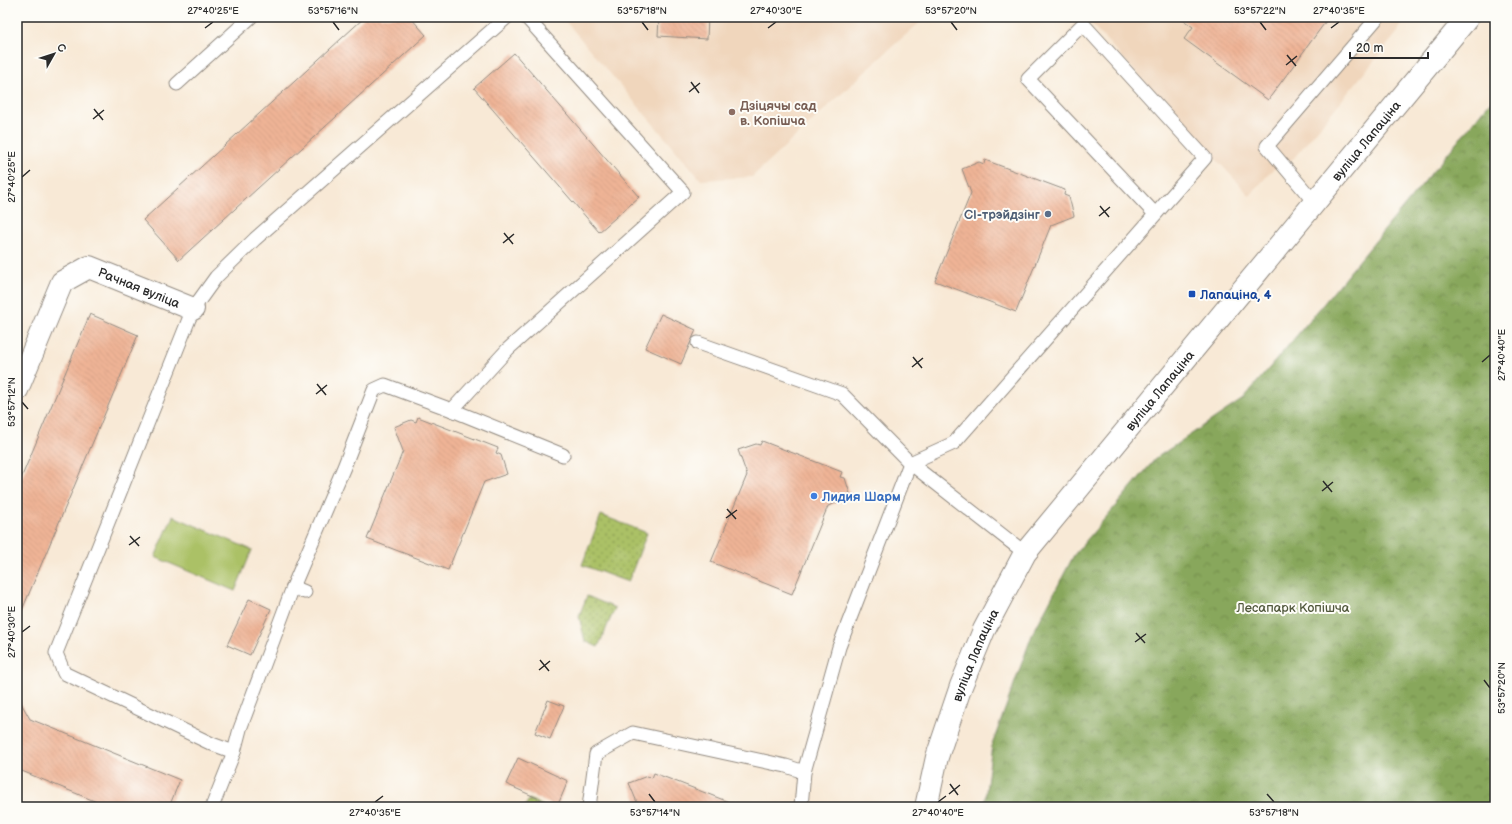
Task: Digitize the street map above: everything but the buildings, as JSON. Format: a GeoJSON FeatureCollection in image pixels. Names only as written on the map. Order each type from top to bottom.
{"type":"FeatureCollection","features":[{"type":"Feature","properties":{"kind":"main road","name":"вуліца Лапаціна"},"geometry":{"type":"LineString","coordinates":[[926,807],[937,757],[961,686],[984,630],[1025,553],[1315,203],[1462,19]]}},
{"type":"Feature","properties":{"kind":"main road","name":"Рачная вуліца"},"geometry":{"type":"LineString","coordinates":[[17,390],[62,282],[89,267],[193,309]]}},
{"type":"Feature","properties":{"kind":"lane"},"geometry":{"type":"LineString","coordinates":[[177,84],[251,17]]}},
{"type":"Feature","properties":{"kind":"lane"},"geometry":{"type":"LineString","coordinates":[[234,752],[212,744],[64,673],[56,653],[193,309],[216,278],[255,239],[506,17]]}},
{"type":"Feature","properties":{"kind":"lane"},"geometry":{"type":"LineString","coordinates":[[452,410],[508,349],[683,192],[526,17]]}},
{"type":"Feature","properties":{"kind":"lane"},"geometry":{"type":"LineString","coordinates":[[1315,203],[1267,146],[1378,17]]}},
{"type":"Feature","properties":{"kind":"lane"},"geometry":{"type":"LineString","coordinates":[[801,807],[804,772],[839,647],[910,462],[954,443],[1205,158],[1083,24],[1028,78],[1155,214]]}},
{"type":"Feature","properties":{"kind":"lane"},"geometry":{"type":"LineString","coordinates":[[698,343],[842,394],[910,462],[1025,553]]}},
{"type":"Feature","properties":{"kind":"lane"},"geometry":{"type":"LineString","coordinates":[[212,807],[234,752],[240,729],[299,589],[374,390],[385,385],[452,410],[563,455]]}},
{"type":"Feature","properties":{"kind":"lane"},"geometry":{"type":"LineString","coordinates":[[589,807],[596,754],[633,733],[786,766],[804,772]]}},
{"type":"Feature","properties":{"kind":"shaded area","name":"Дзіцячы сад в. Копішча"},"geometry":{"type":"Polygon","coordinates":[[[562,17],[926,17],[752,177],[701,180],[562,17]]]}},
{"type":"Feature","properties":{"kind":"shaded area"},"geometry":{"type":"Polygon","coordinates":[[[1085,17],[1404,17],[1398,32],[1294,158],[1272,170],[1250,196],[1085,17]]]}},
{"type":"Feature","properties":{"kind":"green space","name":"Лесапарк Копішча"},"geometry":{"type":"Polygon","coordinates":[[[1495,99],[1495,807],[984,807],[992,745],[1032,635],[1074,555],[1156,458],[1243,399],[1491,101],[1495,99]]]}},
{"type":"Feature","properties":{"kind":"green space"},"geometry":{"type":"Polygon","coordinates":[[[601,515],[647,533],[628,582],[582,565],[601,515]]]}},
{"type":"Feature","properties":{"kind":"green space"},"geometry":{"type":"Polygon","coordinates":[[[173,516],[252,550],[235,591],[155,557],[173,516]]]}},
{"type":"Feature","properties":{"kind":"green space"},"geometry":{"type":"Polygon","coordinates":[[[587,596],[615,608],[598,647],[585,641],[579,616],[587,596]]]}},
{"type":"Feature","properties":{"kind":"green space"},"geometry":{"type":"Polygon","coordinates":[[[529,799],[545,807],[525,807],[529,799]]]}},
{"type":"Feature","properties":{"kind":"place","name":"Дзіцячы сад в. Копішча"},"geometry":{"type":"Point","coordinates":[732,112]}},
{"type":"Feature","properties":{"kind":"place","name":"СІ-трэйдзінг"},"geometry":{"type":"Point","coordinates":[1048,214]}},
{"type":"Feature","properties":{"kind":"place","name":"Лапаціна, 4"},"geometry":{"type":"Point","coordinates":[1192,294]}},
{"type":"Feature","properties":{"kind":"place","name":"Лидия Шарм"},"geometry":{"type":"Point","coordinates":[814,496]}}]}
